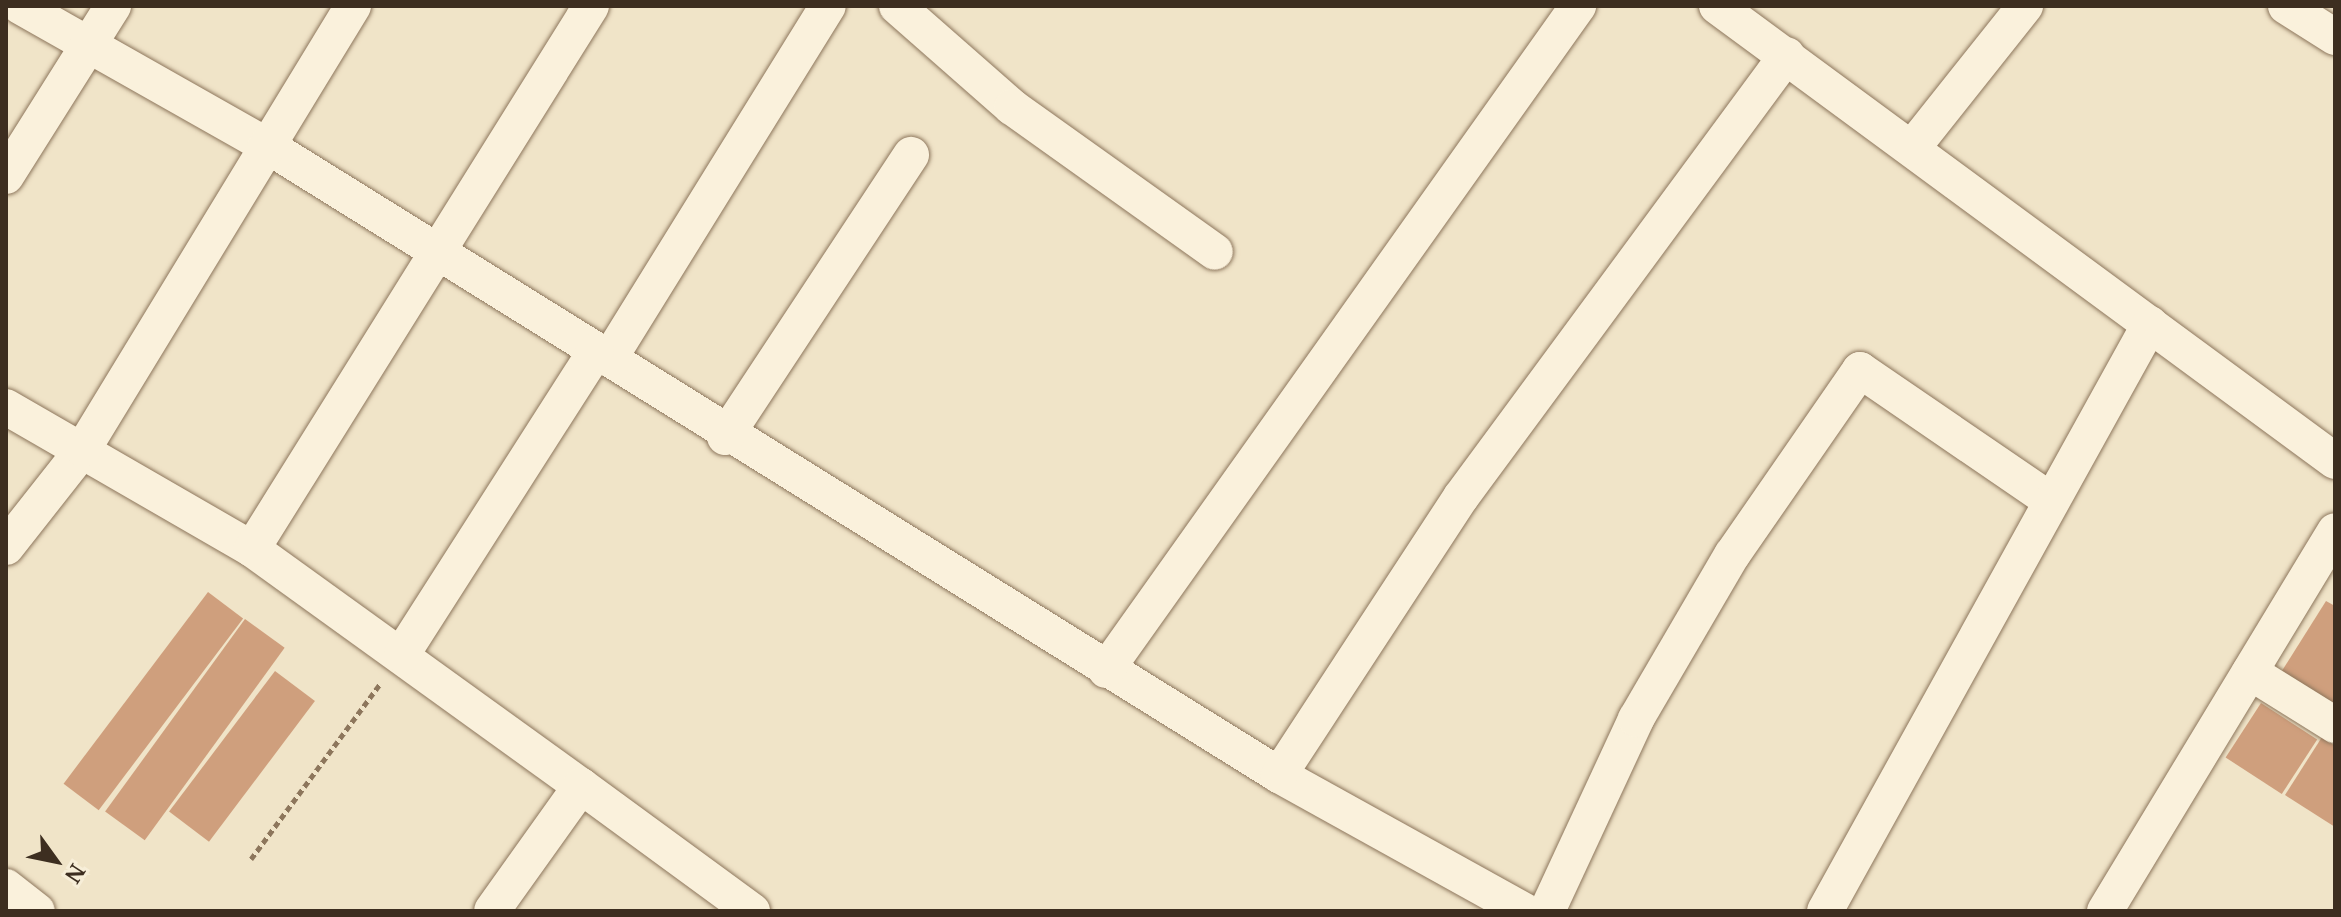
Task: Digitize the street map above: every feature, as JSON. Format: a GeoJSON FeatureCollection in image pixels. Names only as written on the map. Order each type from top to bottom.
{"type":"FeatureCollection","features":[{"type":"Feature","properties":{"kind":"street"},"geometry":{"type":"LineString","coordinates":[[20,6],[87,47],[266,145],[603,355],[725,437],[1279,775],[1524,911]]}},
{"type":"Feature","properties":{"kind":"street"},"geometry":{"type":"LineString","coordinates":[[6,176],[113,6]]}},
{"type":"Feature","properties":{"kind":"street"},"geometry":{"type":"LineString","coordinates":[[6,547],[83,449],[353,6]]}},
{"type":"Feature","properties":{"kind":"street"},"geometry":{"type":"LineString","coordinates":[[252,549],[591,6]]}},
{"type":"Feature","properties":{"kind":"street"},"geometry":{"type":"LineString","coordinates":[[402,654],[603,355],[828,6]]}},
{"type":"Feature","properties":{"kind":"street"},"geometry":{"type":"LineString","coordinates":[[897,6],[1012,107],[1215,252]]}},
{"type":"Feature","properties":{"kind":"street"},"geometry":{"type":"LineString","coordinates":[[1106,670],[1578,6]]}},
{"type":"Feature","properties":{"kind":"street"},"geometry":{"type":"LineString","coordinates":[[1717,6],[1913,147],[2335,461]]}},
{"type":"Feature","properties":{"kind":"street"},"geometry":{"type":"LineString","coordinates":[[1913,147],[2025,6]]}},
{"type":"Feature","properties":{"kind":"street"},"geometry":{"type":"LineString","coordinates":[[2286,6],[2335,37]]}},
{"type":"Feature","properties":{"kind":"street"},"geometry":{"type":"LineString","coordinates":[[1279,775],[1461,497],[1787,55]]}},
{"type":"Feature","properties":{"kind":"street"},"geometry":{"type":"LineString","coordinates":[[725,437],[911,155]]}},
{"type":"Feature","properties":{"kind":"street"},"geometry":{"type":"LineString","coordinates":[[1825,911],[2150,324]]}},
{"type":"Feature","properties":{"kind":"street"},"geometry":{"type":"LineString","coordinates":[[1547,911],[1636,719],[1716,582],[1860,370],[2050,500]]}},
{"type":"Feature","properties":{"kind":"street"},"geometry":{"type":"LineString","coordinates":[[6,407],[252,549],[402,654],[752,911]]}},
{"type":"Feature","properties":{"kind":"street"},"geometry":{"type":"LineString","coordinates":[[2105,911],[2335,531]]}},
{"type":"Feature","properties":{"kind":"street"},"geometry":{"type":"LineString","coordinates":[[2250,672],[2335,725]]}},
{"type":"Feature","properties":{"kind":"street"},"geometry":{"type":"LineString","coordinates":[[492,911],[581,786]]}},
{"type":"Feature","properties":{"kind":"street"},"geometry":{"type":"LineString","coordinates":[[6,887],[37,911]]}},
{"type":"Feature","properties":{"kind":"path"},"geometry":{"type":"LineString","coordinates":[[251,859],[402,654]]}},
{"type":"Feature","properties":{"kind":"building"},"geometry":{"type":"Polygon","coordinates":[[[208,592],[243,618],[99,810],[64,784],[208,592]]]}},
{"type":"Feature","properties":{"kind":"building"},"geometry":{"type":"Polygon","coordinates":[[[2326,601],[2335,606],[2335,710],[2280,674],[2326,601]]]}},
{"type":"Feature","properties":{"kind":"building"},"geometry":{"type":"Polygon","coordinates":[[[245,619],[285,648],[145,840],[105,812],[245,619]]]}},
{"type":"Feature","properties":{"kind":"building"},"geometry":{"type":"Polygon","coordinates":[[[275,671],[315,701],[209,842],[169,812],[275,671]]]}},
{"type":"Feature","properties":{"kind":"building"},"geometry":{"type":"Polygon","coordinates":[[[2261,703],[2317,739],[2282,794],[2226,758],[2261,703]]]}},
{"type":"Feature","properties":{"kind":"building"},"geometry":{"type":"Polygon","coordinates":[[[2322,737],[2335,746],[2335,827],[2285,795],[2322,737]]]}}]}
